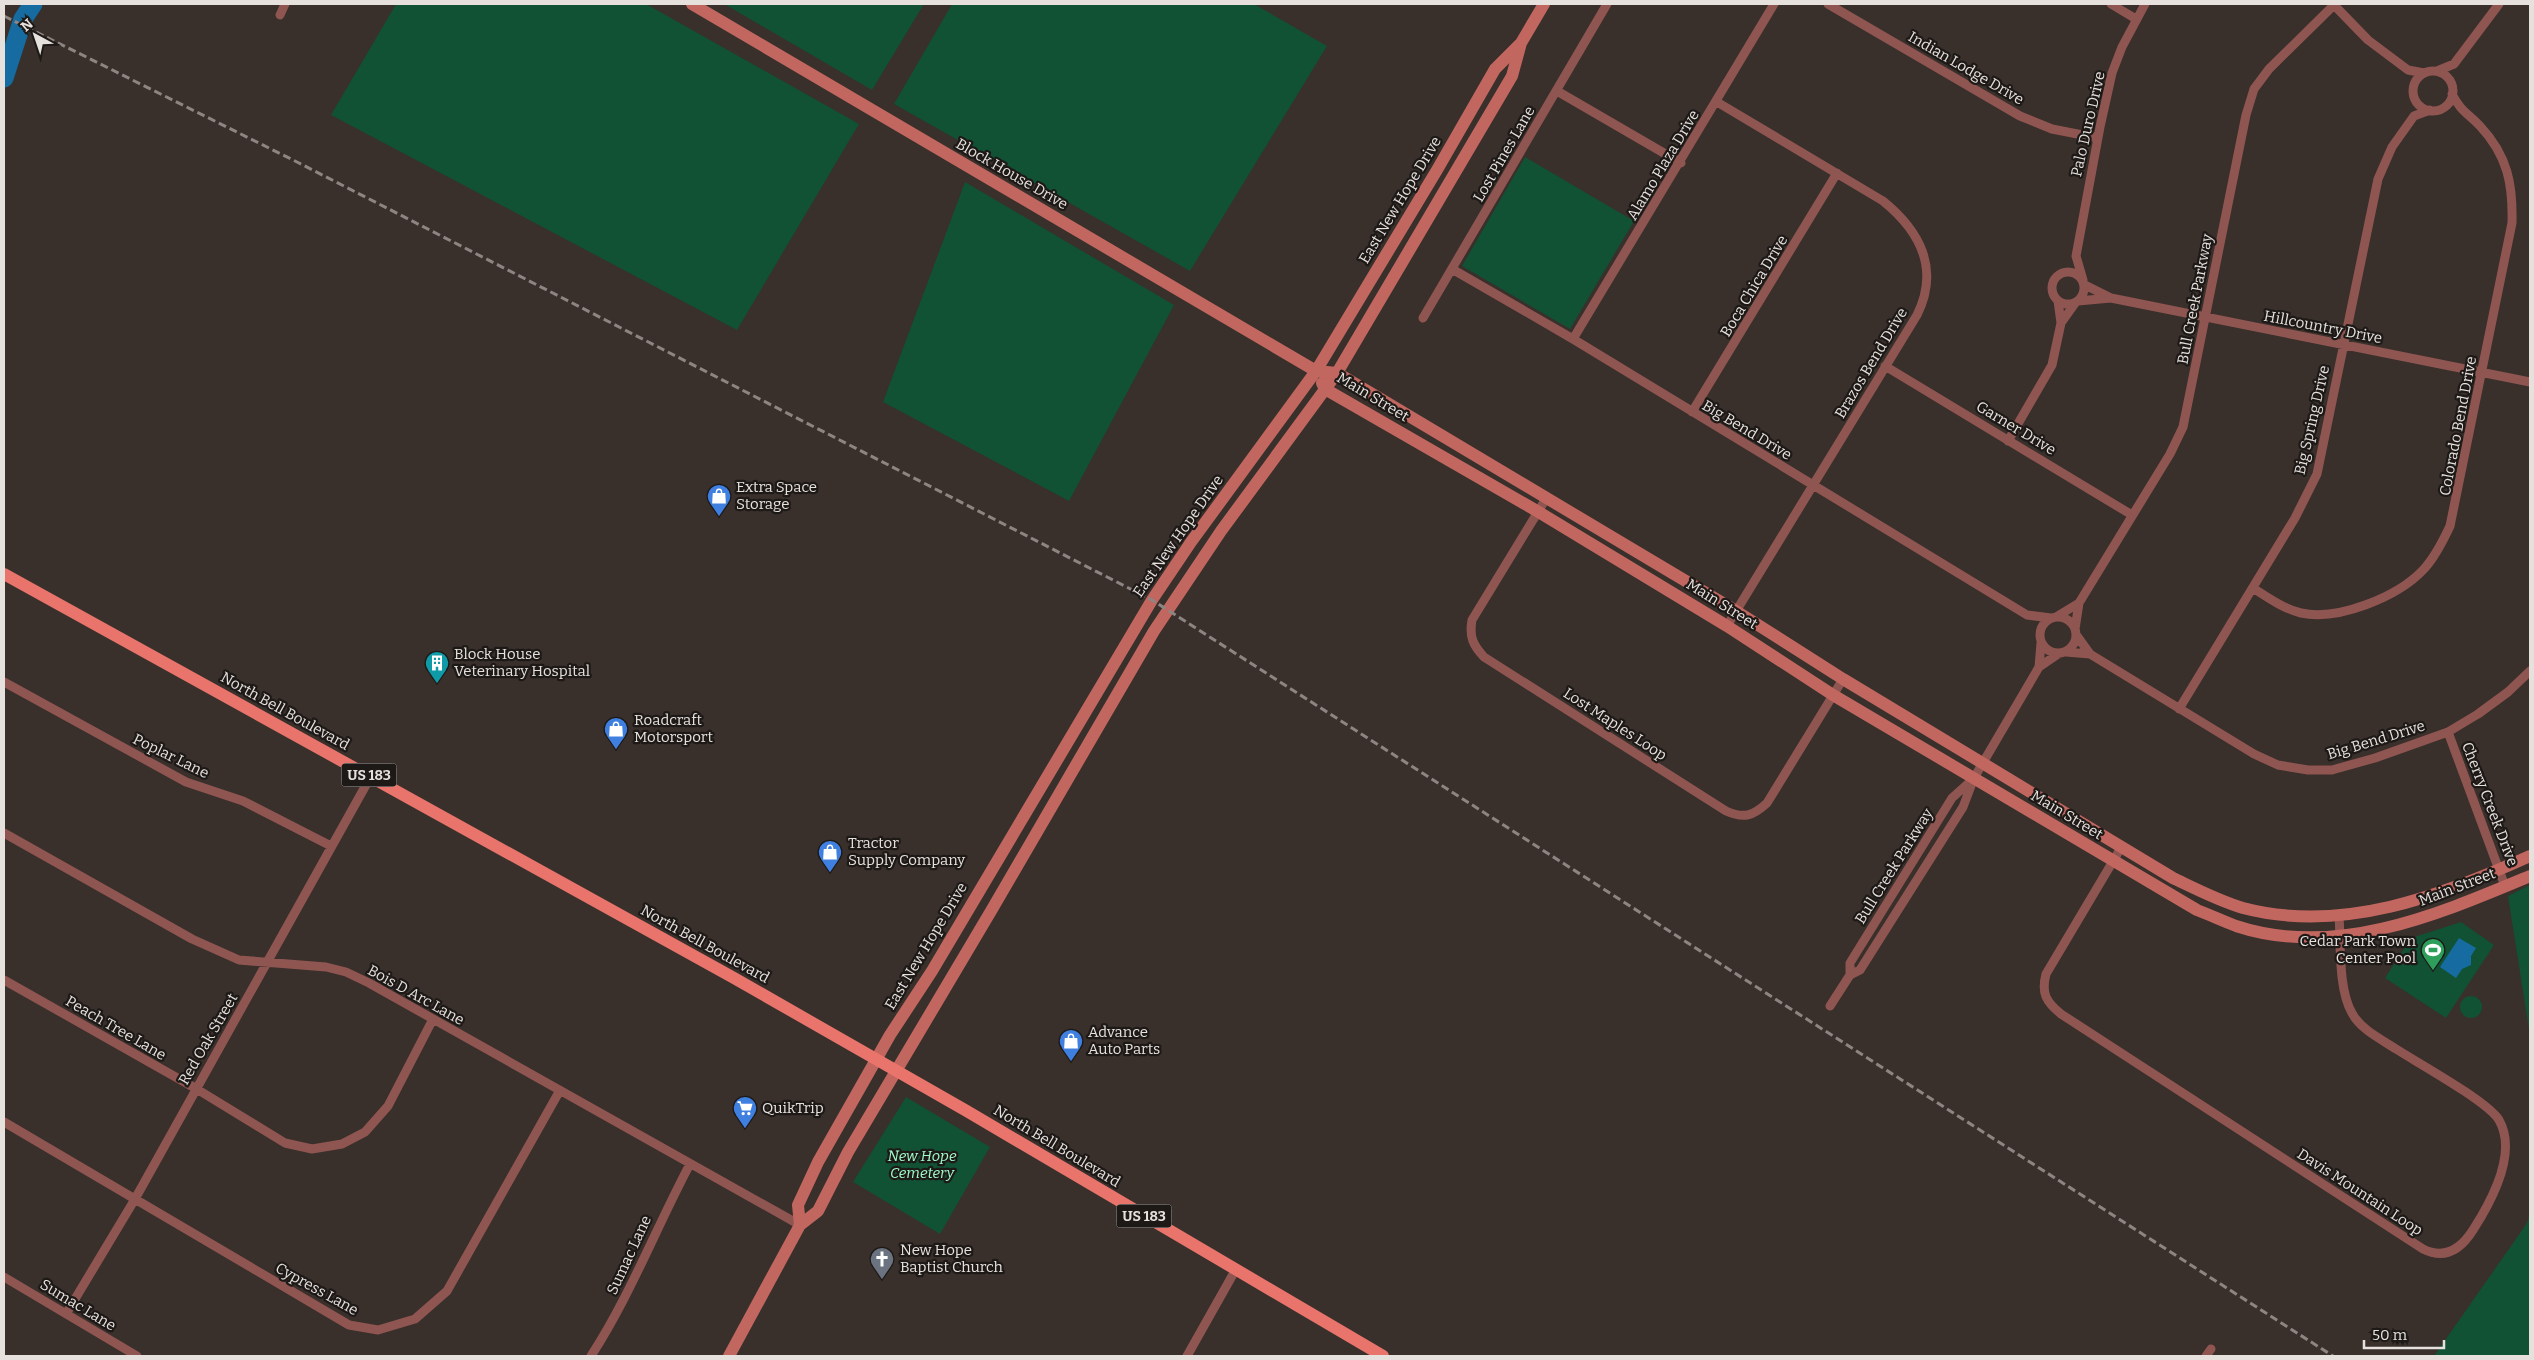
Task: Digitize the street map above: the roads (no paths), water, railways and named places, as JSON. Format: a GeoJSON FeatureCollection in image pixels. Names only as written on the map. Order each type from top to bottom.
{"type":"FeatureCollection","features":[{"type":"Feature","properties":{"kind":"main road","name":"North Bell Boulevard"},"geometry":{"type":"LineString","coordinates":[[4,574],[371,776],[877,1059],[1383,1356]]}},
{"type":"Feature","properties":{"kind":"street"},"geometry":{"type":"LineString","coordinates":[[280,15],[285,4]]}},
{"type":"Feature","properties":{"kind":"street","name":"Block House Drive"},"geometry":{"type":"LineString","coordinates":[[692,4],[1316,371]]}},
{"type":"Feature","properties":{"kind":"street","name":"East New Hope Drive"},"geometry":{"type":"LineString","coordinates":[[800,1225],[798,1205],[818,1162],[877,1059],[932,971],[1152,600],[1191,542],[1316,371],[1437,170],[1495,69],[1521,42],[1544,4]]}},
{"type":"Feature","properties":{"kind":"street","name":"Lost Pines Lane"},"geometry":{"type":"LineString","coordinates":[[1423,318],[1608,4]]}},
{"type":"Feature","properties":{"kind":"street","name":"Alamo Plaza Drive"},"geometry":{"type":"LineString","coordinates":[[1573,340],[1774,4]]}},
{"type":"Feature","properties":{"kind":"street","name":"Indian Lodge Drive"},"geometry":{"type":"LineString","coordinates":[[1828,4],[2020,116],[2052,129],[2098,138]]}},
{"type":"Feature","properties":{"kind":"street"},"geometry":{"type":"LineString","coordinates":[[2110,4],[2136,19]]}},
{"type":"Feature","properties":{"kind":"street","name":"Palo Duro Drive"},"geometry":{"type":"LineString","coordinates":[[2084,282],[2076,256],[2112,73],[2122,47],[2145,4]]}},
{"type":"Feature","properties":{"kind":"street"},"geometry":{"type":"LineString","coordinates":[[2333,4],[2368,40],[2408,70],[2424,73],[2437,71],[2454,64]]}},
{"type":"Feature","properties":{"kind":"street","name":"Bull Creek Parkway"},"geometry":{"type":"LineString","coordinates":[[2076,632],[2079,603],[2184,428],[2242,134],[2254,89],[2269,68],[2333,4]]}},
{"type":"Feature","properties":{"kind":"street"},"geometry":{"type":"LineString","coordinates":[[2440,109],[2450,100],[2452,94],[2451,82],[2454,64],[2500,4]]}},
{"type":"Feature","properties":{"kind":"street","name":"East New Hope Drive"},"geometry":{"type":"LineString","coordinates":[[800,1225],[818,1211],[848,1152],[1154,631],[1221,530],[1337,373],[1512,76],[1521,42]]}},
{"type":"Feature","properties":{"kind":"street"},"geometry":{"type":"LineString","coordinates":[[2408,70],[2414,87],[2414,116],[2430,110],[2461,111]]}},
{"type":"Feature","properties":{"kind":"street"},"geometry":{"type":"LineString","coordinates":[[2437,71],[2445,75],[2451,82]]}},
{"type":"Feature","properties":{"kind":"street"},"geometry":{"type":"LineString","coordinates":[[2414,87],[2419,77],[2424,73]]}},
{"type":"Feature","properties":{"kind":"street"},"geometry":{"type":"LineString","coordinates":[[1557,90],[1681,162]]}},
{"type":"Feature","properties":{"kind":"street","name":"Colorado Bend Drive"},"geometry":{"type":"LineString","coordinates":[[2253,588],[2299,612],[2328,614],[2362,605],[2396,591],[2424,569],[2442,545],[2455,508],[2483,372],[2512,223],[2513,190],[2507,169],[2497,150],[2480,127],[2461,111],[2452,94]]}},
{"type":"Feature","properties":{"kind":"street"},"geometry":{"type":"LineString","coordinates":[[2414,97],[2420,106],[2430,110]]}},
{"type":"Feature","properties":{"kind":"street","name":"Brazos Bend Drive"},"geometry":{"type":"LineString","coordinates":[[1717,102],[1883,201],[1900,215],[1912,229],[1923,249],[1927,268],[1926,290],[1920,308],[1727,626]]}},
{"type":"Feature","properties":{"kind":"street","name":"Big Spring Drive"},"geometry":{"type":"LineString","coordinates":[[2179,709],[2295,518],[2317,474],[2378,179],[2392,147],[2414,116]]}},
{"type":"Feature","properties":{"kind":"street","name":"Boca Chica Drive"},"geometry":{"type":"LineString","coordinates":[[1692,412],[1837,173]]}},
{"type":"Feature","properties":{"kind":"street"},"geometry":{"type":"LineString","coordinates":[[2008,440],[2052,366],[2061,323],[2058,301],[2052,287],[2059,274],[2076,256]]}},
{"type":"Feature","properties":{"kind":"street","name":"Big Bend Drive"},"geometry":{"type":"LineString","coordinates":[[1452,269],[1573,340],[2027,615],[2053,618]]}},
{"type":"Feature","properties":{"kind":"street"},"geometry":{"type":"LineString","coordinates":[[2059,274],[2070,271],[2075,272],[2084,282],[2084,294],[2061,323]]}},
{"type":"Feature","properties":{"kind":"street","name":"Hillcountry Drive"},"geometry":{"type":"LineString","coordinates":[[2084,282],[2111,298]]}},
{"type":"Feature","properties":{"kind":"street","name":"Hillcountry Drive"},"geometry":{"type":"LineString","coordinates":[[2077,302],[2111,298],[2530,382]]}},
{"type":"Feature","properties":{"kind":"street"},"geometry":{"type":"LineString","coordinates":[[2058,301],[2066,304],[2077,302]]}},
{"type":"Feature","properties":{"kind":"street","name":"Garner Drive"},"geometry":{"type":"LineString","coordinates":[[1884,366],[2132,515]]}},
{"type":"Feature","properties":{"kind":"street","name":"Main Street"},"geometry":{"type":"LineString","coordinates":[[1316,371],[1337,373],[1736,611],[2173,878],[2204,894],[2243,908],[2308,918],[2339,916],[2378,911],[2402,905],[2530,856]]}},
{"type":"Feature","properties":{"kind":"street","name":"Main Street"},"geometry":{"type":"LineString","coordinates":[[1316,371],[1325,389],[1538,511],[1727,626],[1833,695],[2197,910],[2237,926],[2308,937],[2341,935],[2381,930],[2407,923],[2530,876]]}},
{"type":"Feature","properties":{"kind":"street","name":"Lost Maples Loop"},"geometry":{"type":"LineString","coordinates":[[1546,497],[1472,620],[1471,639],[1476,649],[1484,657],[1726,811],[1748,816],[1757,812],[1767,803],[1843,678]]}},
{"type":"Feature","properties":{"kind":"street","name":"Bull Creek Parkway"},"geometry":{"type":"LineString","coordinates":[[2053,618],[2079,603]]}},
{"type":"Feature","properties":{"kind":"street","name":"Big Bend Drive"},"geometry":{"type":"LineString","coordinates":[[2027,615],[2040,639]]}},
{"type":"Feature","properties":{"kind":"street"},"geometry":{"type":"LineString","coordinates":[[2053,618],[2068,619],[2076,632],[2074,645],[2062,653],[2048,651],[2040,639],[2044,623],[2053,618]]}},
{"type":"Feature","properties":{"kind":"street","name":"Big Bend Drive"},"geometry":{"type":"LineString","coordinates":[[2076,632],[2090,654],[2254,754],[2278,765],[2308,770],[2332,770],[2376,758],[2448,732],[2500,698],[2530,671]]}},
{"type":"Feature","properties":{"kind":"street","name":"Bull Creek Parkway"},"geometry":{"type":"LineString","coordinates":[[2040,639],[2040,667]]}},
{"type":"Feature","properties":{"kind":"street","name":"Bull Creek Parkway"},"geometry":{"type":"LineString","coordinates":[[1830,1006],[1850,975],[1860,970],[1963,807],[1974,778],[2040,667],[2062,653]]}},
{"type":"Feature","properties":{"kind":"street","name":"Big Bend Drive"},"geometry":{"type":"LineString","coordinates":[[2062,653],[2090,654]]}},
{"type":"Feature","properties":{"kind":"street","name":"Poplar Lane"},"geometry":{"type":"LineString","coordinates":[[4,682],[186,782],[243,801],[331,846]]}},
{"type":"Feature","properties":{"kind":"street","name":"Cherry Creek Drive"},"geometry":{"type":"LineString","coordinates":[[2448,732],[2505,886]]}},
{"type":"Feature","properties":{"kind":"street","name":"Red Oak Street"},"geometry":{"type":"LineString","coordinates":[[66,1314],[135,1199],[195,1088],[371,776]]}},
{"type":"Feature","properties":{"kind":"street","name":"Bull Creek Parkway"},"geometry":{"type":"LineString","coordinates":[[1850,975],[1850,963],[1952,798],[1974,778]]}},
{"type":"Feature","properties":{"kind":"street","name":"Bois D Arc Lane"},"geometry":{"type":"LineString","coordinates":[[4,832],[192,939],[239,960],[309,964],[346,972],[800,1225]]}},
{"type":"Feature","properties":{"kind":"street","name":"Davis Mountain Loop"},"geometry":{"type":"LineString","coordinates":[[2122,846],[2046,974],[2043,985],[2047,1000],[2061,1014],[2408,1239],[2431,1253],[2445,1254],[2464,1243],[2493,1198],[2502,1170],[2504,1134],[2500,1122],[2482,1104],[2373,1035],[2353,1015],[2345,990],[2339,916]]}},
{"type":"Feature","properties":{"kind":"street","name":"Peach Tree Lane"},"geometry":{"type":"LineString","coordinates":[[4,980],[195,1088],[285,1143],[312,1149],[342,1144],[365,1132],[388,1106],[433,1019]]}},
{"type":"Feature","properties":{"kind":"street","name":"Cypress Lane"},"geometry":{"type":"LineString","coordinates":[[4,1122],[349,1325],[378,1330],[415,1320],[447,1291],[559,1092]]}},
{"type":"Feature","properties":{"kind":"street","name":"Sumac Lane"},"geometry":{"type":"LineString","coordinates":[[590,1356],[625,1299],[661,1218],[690,1164]]}},
{"type":"Feature","properties":{"kind":"street"},"geometry":{"type":"LineString","coordinates":[[728,1356],[800,1225]]}},
{"type":"Feature","properties":{"kind":"street"},"geometry":{"type":"LineString","coordinates":[[1187,1356],[1236,1269]]}},
{"type":"Feature","properties":{"kind":"street","name":"Sumac Lane"},"geometry":{"type":"LineString","coordinates":[[4,1277],[138,1356]]}},
{"type":"Feature","properties":{"kind":"water"},"geometry":{"type":"Polygon","coordinates":[[[2459,938],[2476,948],[2471,956],[2471,965],[2462,969],[2456,978],[2440,967],[2459,938]]]}},
{"type":"Feature","properties":{"kind":"waterway"},"geometry":{"type":"LineString","coordinates":[[4,78],[23,19],[33,4]]}},
{"type":"Feature","properties":{"kind":"railway"},"geometry":{"type":"LineString","coordinates":[[4,16],[297,162],[1152,600],[2333,1356]]}},
{"type":"Feature","properties":{"kind":"place","name":"Extra Space Storage"},"geometry":{"type":"Point","coordinates":[719,517]}},
{"type":"Feature","properties":{"kind":"place","name":"Block House Veterinary Hospital"},"geometry":{"type":"Point","coordinates":[437,684]}},
{"type":"Feature","properties":{"kind":"place","name":"Roadcraft Motorsport"},"geometry":{"type":"Point","coordinates":[616,750]}},
{"type":"Feature","properties":{"kind":"place","name":"Tractor Supply Company"},"geometry":{"type":"Point","coordinates":[830,873]}},
{"type":"Feature","properties":{"kind":"place","name":"Cedar Park Town Center Pool"},"geometry":{"type":"Point","coordinates":[2433,971]}},
{"type":"Feature","properties":{"kind":"place","name":"Advance Auto Parts"},"geometry":{"type":"Point","coordinates":[1071,1062]}},
{"type":"Feature","properties":{"kind":"place","name":"QuikTrip"},"geometry":{"type":"Point","coordinates":[745,1129]}},
{"type":"Feature","properties":{"kind":"place","name":"New Hope Baptist Church"},"geometry":{"type":"Point","coordinates":[882,1280]}},
{"type":"Feature","properties":{"kind":"park label","name":"New Hope Cemetery"},"geometry":{"type":"Point","coordinates":[922,1164]}}]}
